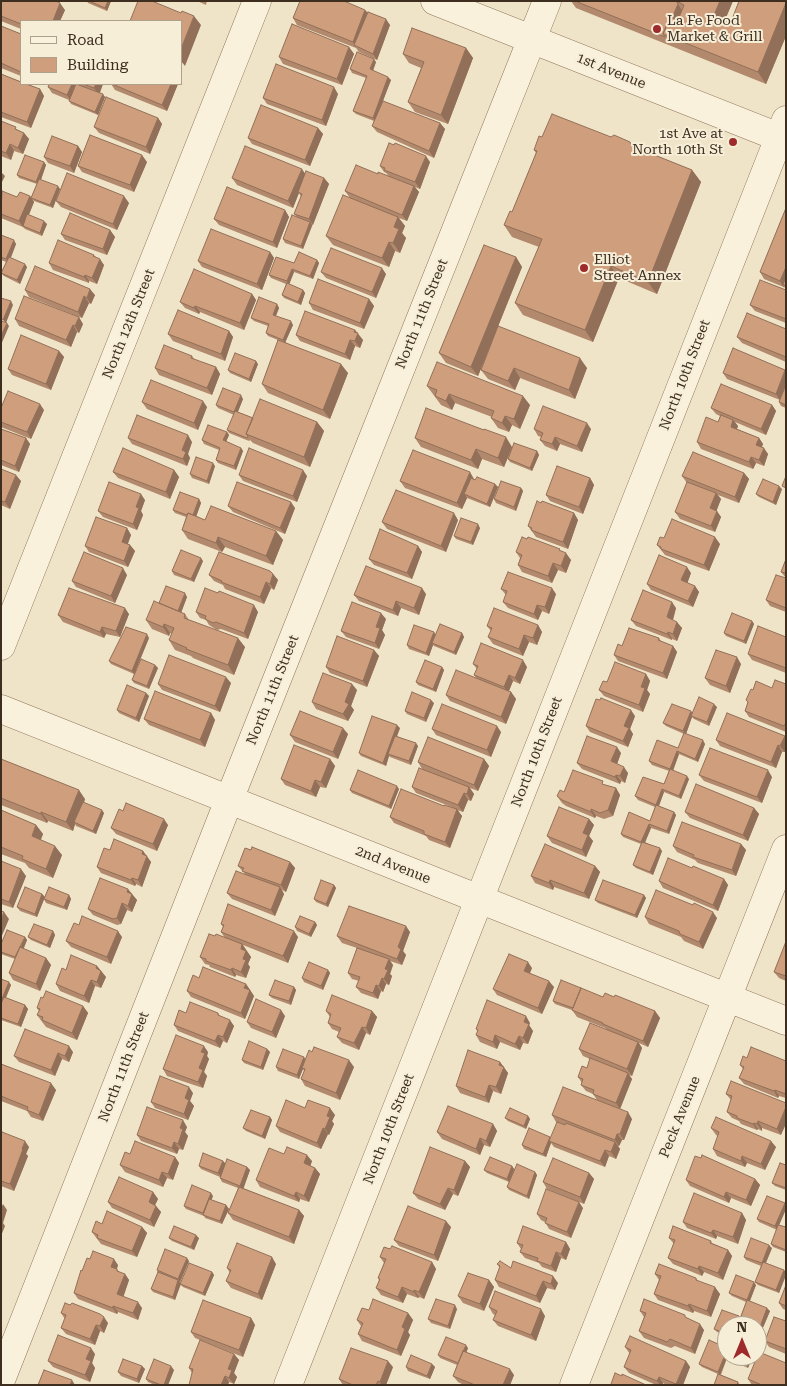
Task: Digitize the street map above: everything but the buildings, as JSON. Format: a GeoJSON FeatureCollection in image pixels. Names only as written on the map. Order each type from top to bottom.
{"type":"FeatureCollection","features":[{"type":"Feature","properties":{"kind":"street","name":"North 12th Street"},"geometry":{"type":"LineString","coordinates":[[1,646],[257,1]]}},
{"type":"Feature","properties":{"kind":"street","name":"1st Avenue"},"geometry":{"type":"LineString","coordinates":[[435,1],[784,132]]}},
{"type":"Feature","properties":{"kind":"street","name":"North 11th Street"},"geometry":{"type":"LineString","coordinates":[[1,1380],[546,1]]}},
{"type":"Feature","properties":{"kind":"street","name":"North 10th Street"},"geometry":{"type":"LineString","coordinates":[[288,1385],[784,132]]}},
{"type":"Feature","properties":{"kind":"street","name":"2nd Avenue"},"geometry":{"type":"LineString","coordinates":[[1,709],[786,1021]]}},
{"type":"Feature","properties":{"kind":"street","name":"Peck Avenue"},"geometry":{"type":"LineString","coordinates":[[574,1385],[786,849]]}},
{"type":"Feature","properties":{"kind":"place","name":"La Fe Food Market & Grill"},"geometry":{"type":"Point","coordinates":[657,29]}},
{"type":"Feature","properties":{"kind":"place","name":"1st Ave at North 10th St"},"geometry":{"type":"Point","coordinates":[733,142]}},
{"type":"Feature","properties":{"kind":"place","name":"Elliot Street Annex"},"geometry":{"type":"Point","coordinates":[584,268]}}]}
